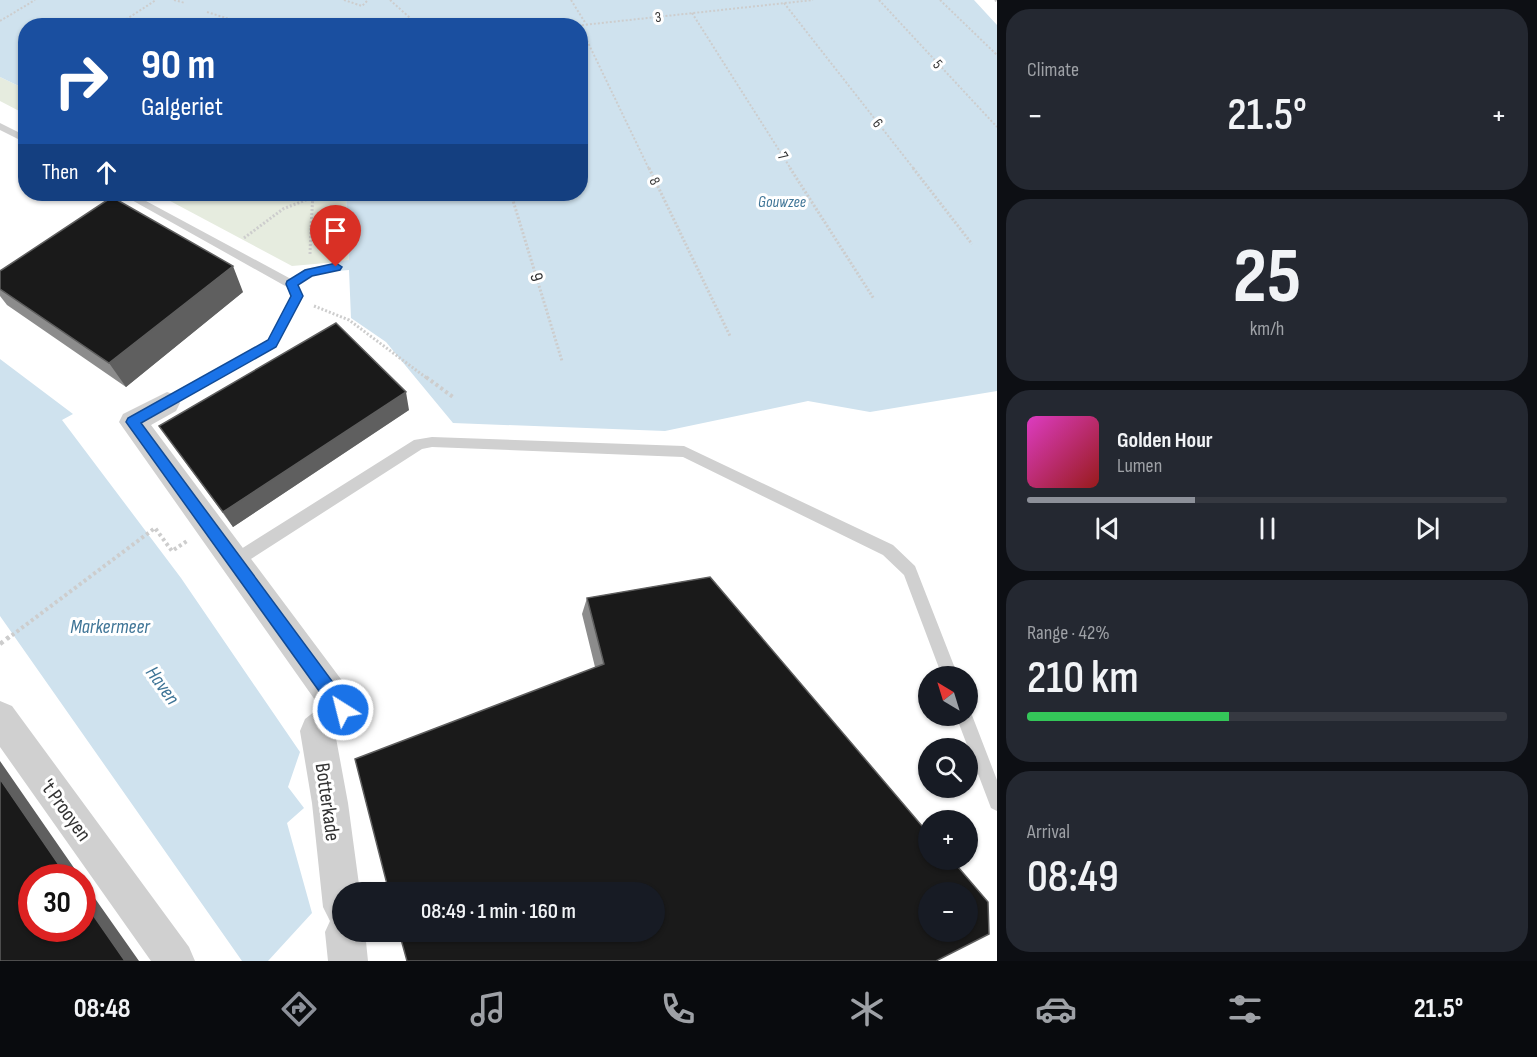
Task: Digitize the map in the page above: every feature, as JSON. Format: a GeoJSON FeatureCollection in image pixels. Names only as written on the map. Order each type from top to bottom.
{"type":"FeatureCollection","features":[{"type":"Feature","properties":{"kind":"street"},"geometry":{"type":"LineString","coordinates":[[167,403],[133,422],[235,561]]}},
{"type":"Feature","properties":{"kind":"street","name":"Botterkade"},"geometry":{"type":"LineString","coordinates":[[235,561],[343,710],[317,731],[330,803],[339,882]]}},
{"type":"Feature","properties":{"kind":"street","name":"'t Prooyen"},"geometry":{"type":"LineString","coordinates":[[0,718],[175,961]]}},
{"type":"Feature","properties":{"kind":"street"},"geometry":{"type":"LineString","coordinates":[[346,942],[348,961]]}},
{"type":"Feature","properties":{"kind":"lane"},"geometry":{"type":"LineString","coordinates":[[0,126],[18,136]]}},
{"type":"Feature","properties":{"kind":"lane"},"geometry":{"type":"LineString","coordinates":[[139,201],[291,284],[297,296],[272,343],[167,403]]}},
{"type":"Feature","properties":{"kind":"lane"},"geometry":{"type":"LineString","coordinates":[[291,284],[309,272],[336,267]]}},
{"type":"Feature","properties":{"kind":"lane"},"geometry":{"type":"LineString","coordinates":[[235,561],[419,444],[453,443],[684,452],[888,550],[910,571],[946,666]]}},
{"type":"Feature","properties":{"kind":"lane"},"geometry":{"type":"LineString","coordinates":[[968,726],[997,802]]}},
{"type":"Feature","properties":{"kind":"path"},"geometry":{"type":"LineString","coordinates":[[0,21],[35,0]]}},
{"type":"Feature","properties":{"kind":"path"},"geometry":{"type":"LineString","coordinates":[[128,18],[156,0]]}},
{"type":"Feature","properties":{"kind":"path"},"geometry":{"type":"LineString","coordinates":[[174,0],[185,3]]}},
{"type":"Feature","properties":{"kind":"path"},"geometry":{"type":"LineString","coordinates":[[344,0],[362,6],[368,0]]}},
{"type":"Feature","properties":{"kind":"path"},"geometry":{"type":"LineString","coordinates":[[390,0],[410,18]]}},
{"type":"Feature","properties":{"kind":"path"},"geometry":{"type":"LineString","coordinates":[[571,0],[582,18]]}},
{"type":"Feature","properties":{"kind":"path","name":"3"},"geometry":{"type":"LineString","coordinates":[[588,24],[813,0]]}},
{"type":"Feature","properties":{"kind":"path","name":"5"},"geometry":{"type":"LineString","coordinates":[[879,0],[997,128]]}},
{"type":"Feature","properties":{"kind":"path"},"geometry":{"type":"LineString","coordinates":[[940,0],[997,55]]}},
{"type":"Feature","properties":{"kind":"path","name":"6"},"geometry":{"type":"LineString","coordinates":[[784,3],[972,244]]}},
{"type":"Feature","properties":{"kind":"path"},"geometry":{"type":"LineString","coordinates":[[207,12],[227,18]]}},
{"type":"Feature","properties":{"kind":"path","name":"7"},"geometry":{"type":"LineString","coordinates":[[692,13],[874,299]]}},
{"type":"Feature","properties":{"kind":"path","name":"8"},"geometry":{"type":"LineString","coordinates":[[588,42],[730,336]]}},
{"type":"Feature","properties":{"kind":"path"},"geometry":{"type":"LineString","coordinates":[[229,249],[283,208],[299,201]]}},
{"type":"Feature","properties":{"kind":"path"},"geometry":{"type":"LineString","coordinates":[[309,272],[313,201]]}},
{"type":"Feature","properties":{"kind":"path","name":"9"},"geometry":{"type":"LineString","coordinates":[[513,201],[562,361]]}},
{"type":"Feature","properties":{"kind":"path"},"geometry":{"type":"LineString","coordinates":[[311,227],[347,219]]}},
{"type":"Feature","properties":{"kind":"path"},"geometry":{"type":"LineString","coordinates":[[295,299],[349,320],[453,397]]}},
{"type":"Feature","properties":{"kind":"path"},"geometry":{"type":"LineString","coordinates":[[1,644],[155,528],[172,551]]}},
{"type":"Feature","properties":{"kind":"shaded area"},"geometry":{"type":"Polygon","coordinates":[[[0,77],[18,86],[18,110],[0,101],[0,77]]]}},
{"type":"Feature","properties":{"kind":"shaded area"},"geometry":{"type":"Polygon","coordinates":[[[170,201],[346,201],[349,261],[292,266],[170,201]]]}},
{"type":"Feature","properties":{"kind":"water","name":"Gouwzee"},"geometry":{"type":"Polygon","coordinates":[[[0,0],[974,0],[997,25],[997,391],[870,412],[808,401],[665,431],[453,423],[386,342],[351,318],[349,270],[337,271],[335,262],[349,260],[346,201],[588,201],[588,18],[18,18],[18,86],[0,77],[0,0]]]}},
{"type":"Feature","properties":{"kind":"water","name":"Markermeer"},"geometry":{"type":"Polygon","coordinates":[[[0,359],[73,414],[62,420],[181,578],[300,752],[288,787],[304,808],[287,823],[312,913],[268,961],[242,961],[0,616],[0,359]]]}},
{"type":"Feature","properties":{"kind":"building"},"geometry":{"type":"Polygon","coordinates":[[[106,201],[119,201],[233,266],[109,363],[0,289],[0,271],[106,201]]]}},
{"type":"Feature","properties":{"kind":"building"},"geometry":{"type":"Polygon","coordinates":[[[336,323],[406,392],[223,512],[159,426],[336,323]]]}},
{"type":"Feature","properties":{"kind":"building"},"geometry":{"type":"Polygon","coordinates":[[[710,577],[918,821],[918,870],[961,870],[971,882],[918,882],[918,942],[973,942],[936,961],[407,961],[402,942],[665,942],[665,882],[386,882],[355,759],[604,664],[587,598],[710,577]]]}},
{"type":"Feature","properties":{"kind":"building"},"geometry":{"type":"Polygon","coordinates":[[[0,779],[58,864],[18,864],[18,942],[96,942],[96,919],[125,961],[0,961],[0,779]]]}},
{"type":"Feature","properties":{"kind":"building"},"geometry":{"type":"Polygon","coordinates":[[[978,890],[988,902],[989,934],[978,940],[978,890]]]}},
{"type":"Feature","properties":{"kind":"route"},"geometry":{"type":"LineString","coordinates":[[336,267],[309,272],[291,284],[297,296],[272,343],[133,422],[343,710]]}},
{"type":"Feature","properties":{"kind":"water label","name":"Haven"},"geometry":{"type":"Point","coordinates":[163,685]}}]}
